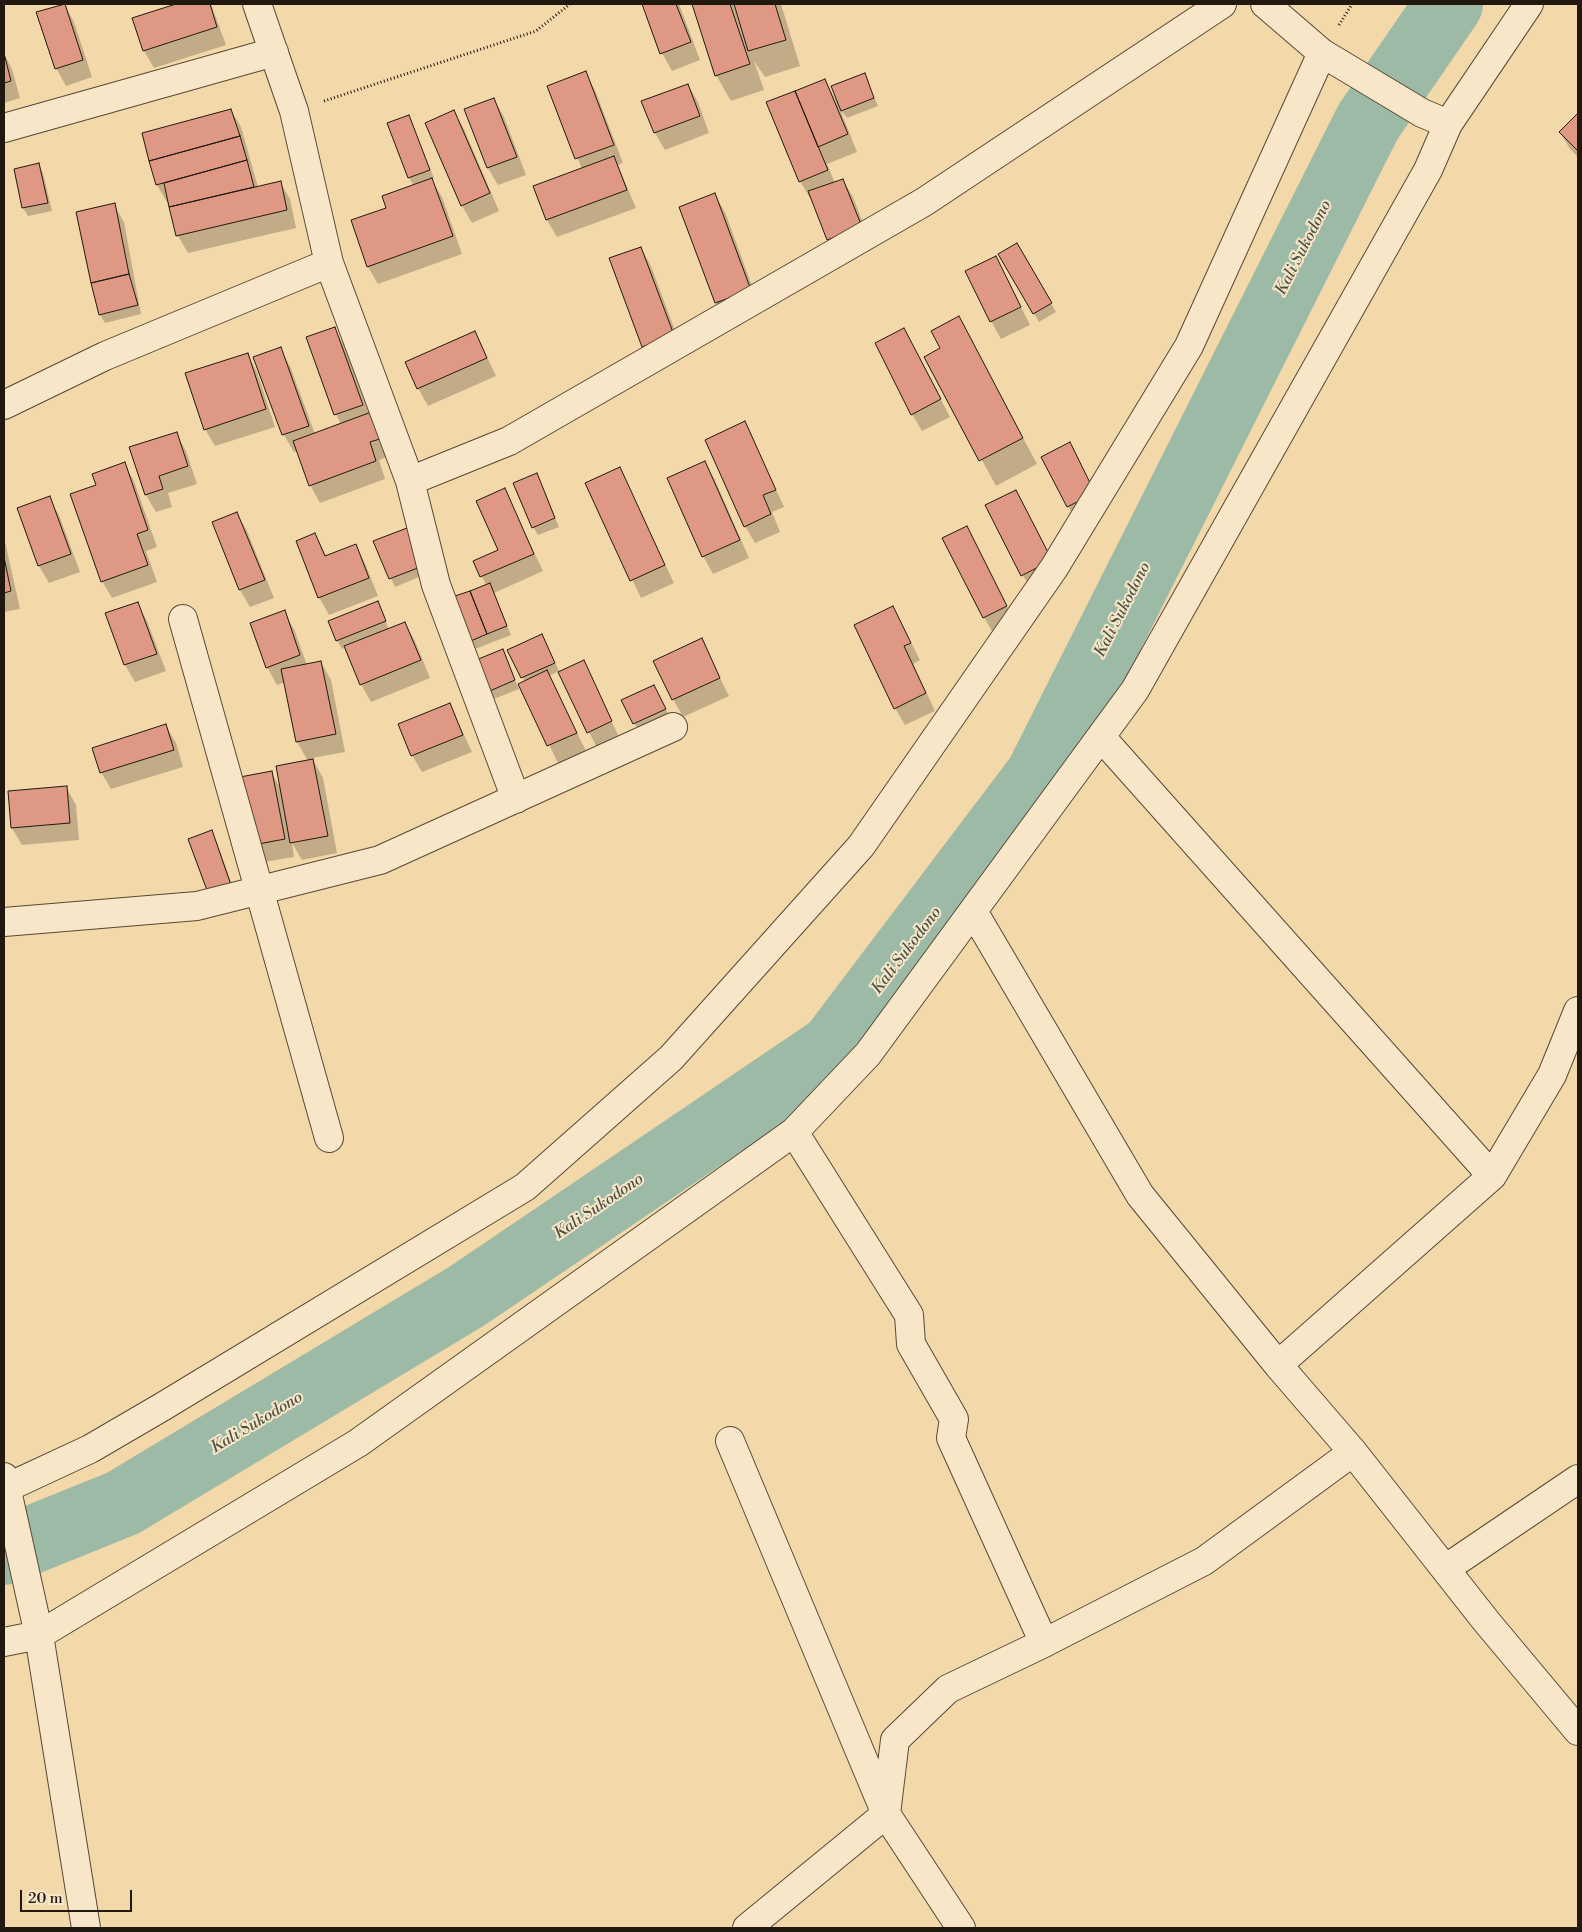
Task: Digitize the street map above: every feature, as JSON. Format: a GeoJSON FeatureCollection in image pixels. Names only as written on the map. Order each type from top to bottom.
{"type":"FeatureCollection","features":[{"type":"Feature","properties":{"kind":"street"},"geometry":{"type":"LineString","coordinates":[[257,4],[294,111],[329,264],[410,481],[436,585],[516,799]]}},
{"type":"Feature","properties":{"kind":"street"},"geometry":{"type":"LineString","coordinates":[[410,481],[509,441],[924,202],[1222,4]]}},
{"type":"Feature","properties":{"kind":"street"},"geometry":{"type":"LineString","coordinates":[[1265,4],[1329,57],[1422,113],[1448,124]]}},
{"type":"Feature","properties":{"kind":"street"},"geometry":{"type":"LineString","coordinates":[[4,1642],[39,1635],[358,1443],[794,1132],[868,1054],[1135,690],[1428,170],[1448,124],[1529,4]]}},
{"type":"Feature","properties":{"kind":"street"},"geometry":{"type":"LineString","coordinates":[[4,128],[274,52]]}},
{"type":"Feature","properties":{"kind":"street"},"geometry":{"type":"LineString","coordinates":[[86,1928],[39,1635],[5,1489],[90,1448],[162,1408],[525,1187],[671,1058],[861,846],[1054,568],[1189,346],[1329,57]]}},
{"type":"Feature","properties":{"kind":"street"},"geometry":{"type":"LineString","coordinates":[[4,405],[104,356],[329,264]]}},
{"type":"Feature","properties":{"kind":"street"},"geometry":{"type":"LineString","coordinates":[[183,619],[261,890],[329,1138]]}},
{"type":"Feature","properties":{"kind":"street"},"geometry":{"type":"LineString","coordinates":[[4,922],[197,906],[380,860],[674,727]]}},
{"type":"Feature","properties":{"kind":"street"},"geometry":{"type":"LineString","coordinates":[[1100,737],[1492,1176]]}},
{"type":"Feature","properties":{"kind":"street"},"geometry":{"type":"LineString","coordinates":[[973,911],[1140,1195],[1278,1365],[1353,1452],[1445,1569],[1578,1731]]}},
{"type":"Feature","properties":{"kind":"street"},"geometry":{"type":"LineString","coordinates":[[1278,1365],[1492,1176],[1552,1075],[1578,1011]]}},
{"type":"Feature","properties":{"kind":"street"},"geometry":{"type":"LineString","coordinates":[[794,1132],[909,1315],[911,1344],[954,1419],[951,1438],[1044,1643]]}},
{"type":"Feature","properties":{"kind":"street"},"geometry":{"type":"LineString","coordinates":[[730,1441],[886,1814],[961,1928]]}},
{"type":"Feature","properties":{"kind":"street"},"geometry":{"type":"LineString","coordinates":[[747,1928],[886,1814],[895,1740],[948,1689],[1044,1643],[1204,1561],[1353,1452]]}},
{"type":"Feature","properties":{"kind":"street"},"geometry":{"type":"LineString","coordinates":[[1445,1569],[1578,1479]]}},
{"type":"Feature","properties":{"kind":"path"},"geometry":{"type":"LineString","coordinates":[[294,111],[536,31],[570,4]]}},
{"type":"Feature","properties":{"kind":"building"},"geometry":{"type":"Polygon","coordinates":[[[65,4],[83,60],[55,69],[36,12],[65,4]]]}},
{"type":"Feature","properties":{"kind":"building"},"geometry":{"type":"Polygon","coordinates":[[[176,4],[210,4],[217,27],[143,51],[132,18],[176,4]]]}},
{"type":"Feature","properties":{"kind":"building"},"geometry":{"type":"Polygon","coordinates":[[[642,4],[676,4],[691,42],[660,54],[642,4]]]}},
{"type":"Feature","properties":{"kind":"building"},"geometry":{"type":"Polygon","coordinates":[[[692,4],[730,4],[750,64],[715,76],[692,4]]]}},
{"type":"Feature","properties":{"kind":"building"},"geometry":{"type":"Polygon","coordinates":[[[734,4],[775,4],[786,40],[748,51],[734,4]]]}},
{"type":"Feature","properties":{"kind":"building"},"geometry":{"type":"Polygon","coordinates":[[[4,53],[11,81],[4,83],[4,53]]]}},
{"type":"Feature","properties":{"kind":"building"},"geometry":{"type":"Polygon","coordinates":[[[586,71],[614,145],[575,159],[547,86],[586,71]]]}},
{"type":"Feature","properties":{"kind":"building"},"geometry":{"type":"Polygon","coordinates":[[[865,73],[874,98],[841,111],[831,86],[865,73]]]}},
{"type":"Feature","properties":{"kind":"building"},"geometry":{"type":"Polygon","coordinates":[[[825,79],[848,134],[818,147],[795,91],[825,79]]]}},
{"type":"Feature","properties":{"kind":"building"},"geometry":{"type":"Polygon","coordinates":[[[688,84],[700,116],[654,133],[641,101],[688,84]]]}},
{"type":"Feature","properties":{"kind":"building"},"geometry":{"type":"Polygon","coordinates":[[[795,91],[828,170],[799,182],[766,102],[795,91]]]}},
{"type":"Feature","properties":{"kind":"building"},"geometry":{"type":"Polygon","coordinates":[[[494,98],[517,157],[487,168],[464,109],[494,98]]]}},
{"type":"Feature","properties":{"kind":"building"},"geometry":{"type":"Polygon","coordinates":[[[231,109],[240,136],[149,161],[142,133],[231,109]]]}},
{"type":"Feature","properties":{"kind":"building"},"geometry":{"type":"Polygon","coordinates":[[[454,110],[490,193],[461,206],[425,123],[454,110]]]}},
{"type":"Feature","properties":{"kind":"building"},"geometry":{"type":"Polygon","coordinates":[[[1578,113],[1578,151],[1559,132],[1578,113]]]}},
{"type":"Feature","properties":{"kind":"building"},"geometry":{"type":"Polygon","coordinates":[[[409,115],[430,170],[408,178],[387,123],[409,115]]]}},
{"type":"Feature","properties":{"kind":"building"},"geometry":{"type":"Polygon","coordinates":[[[240,136],[247,160],[156,185],[149,161],[240,136]]]}},
{"type":"Feature","properties":{"kind":"building"},"geometry":{"type":"Polygon","coordinates":[[[614,156],[627,190],[546,220],[533,186],[614,156]]]}},
{"type":"Feature","properties":{"kind":"building"},"geometry":{"type":"Polygon","coordinates":[[[247,160],[254,187],[169,207],[164,183],[247,160]]]}},
{"type":"Feature","properties":{"kind":"building"},"geometry":{"type":"Polygon","coordinates":[[[39,163],[48,203],[22,208],[14,169],[39,163]]]}},
{"type":"Feature","properties":{"kind":"building"},"geometry":{"type":"Polygon","coordinates":[[[432,178],[453,236],[367,267],[351,220],[386,208],[382,196],[432,178]]]}},
{"type":"Feature","properties":{"kind":"building"},"geometry":{"type":"Polygon","coordinates":[[[843,179],[862,227],[827,240],[808,191],[843,179]]]}},
{"type":"Feature","properties":{"kind":"building"},"geometry":{"type":"Polygon","coordinates":[[[281,181],[287,210],[176,236],[169,207],[281,181]]]}},
{"type":"Feature","properties":{"kind":"building"},"geometry":{"type":"Polygon","coordinates":[[[715,193],[751,290],[715,303],[679,207],[715,193]]]}},
{"type":"Feature","properties":{"kind":"building"},"geometry":{"type":"Polygon","coordinates":[[[115,203],[129,274],[91,283],[76,212],[115,203]]]}},
{"type":"Feature","properties":{"kind":"building"},"geometry":{"type":"Polygon","coordinates":[[[1017,243],[1052,303],[1033,314],[998,254],[1017,243]]]}},
{"type":"Feature","properties":{"kind":"building"},"geometry":{"type":"Polygon","coordinates":[[[641,247],[674,335],[642,347],[609,258],[641,247]]]}},
{"type":"Feature","properties":{"kind":"building"},"geometry":{"type":"Polygon","coordinates":[[[996,256],[1021,307],[990,322],[965,271],[996,256]]]}},
{"type":"Feature","properties":{"kind":"building"},"geometry":{"type":"Polygon","coordinates":[[[129,274],[138,305],[99,315],[91,283],[129,274]]]}},
{"type":"Feature","properties":{"kind":"building"},"geometry":{"type":"Polygon","coordinates":[[[959,316],[1023,438],[979,461],[924,357],[940,348],[931,331],[959,316]]]}},
{"type":"Feature","properties":{"kind":"building"},"geometry":{"type":"Polygon","coordinates":[[[335,327],[363,405],[334,415],[306,337],[335,327]]]}},
{"type":"Feature","properties":{"kind":"building"},"geometry":{"type":"Polygon","coordinates":[[[904,328],[941,399],[911,415],[875,343],[904,328]]]}},
{"type":"Feature","properties":{"kind":"building"},"geometry":{"type":"Polygon","coordinates":[[[475,331],[487,358],[417,389],[405,362],[475,331]]]}},
{"type":"Feature","properties":{"kind":"building"},"geometry":{"type":"Polygon","coordinates":[[[281,347],[309,426],[282,435],[253,357],[281,347]]]}},
{"type":"Feature","properties":{"kind":"building"},"geometry":{"type":"Polygon","coordinates":[[[248,353],[266,409],[204,430],[185,373],[248,353]]]}},
{"type":"Feature","properties":{"kind":"building"},"geometry":{"type":"Polygon","coordinates":[[[374,411],[383,438],[370,442],[376,461],[309,486],[293,441],[374,411]]]}},
{"type":"Feature","properties":{"kind":"building"},"geometry":{"type":"Polygon","coordinates":[[[745,421],[776,490],[763,495],[771,514],[744,527],[705,440],[745,421]]]}},
{"type":"Feature","properties":{"kind":"building"},"geometry":{"type":"Polygon","coordinates":[[[177,432],[188,466],[159,476],[163,489],[145,495],[129,447],[177,432]]]}},
{"type":"Feature","properties":{"kind":"building"},"geometry":{"type":"Polygon","coordinates":[[[1070,442],[1095,493],[1067,507],[1041,457],[1070,442]]]}},
{"type":"Feature","properties":{"kind":"building"},"geometry":{"type":"Polygon","coordinates":[[[705,461],[740,540],[702,557],[667,478],[705,461]]]}},
{"type":"Feature","properties":{"kind":"building"},"geometry":{"type":"Polygon","coordinates":[[[125,462],[148,530],[137,534],[148,565],[101,582],[70,494],[96,485],[92,474],[125,462]]]}},
{"type":"Feature","properties":{"kind":"building"},"geometry":{"type":"Polygon","coordinates":[[[620,467],[665,565],[630,581],[585,483],[620,467]]]}},
{"type":"Feature","properties":{"kind":"building"},"geometry":{"type":"Polygon","coordinates":[[[537,473],[555,518],[532,528],[513,483],[537,473]]]}},
{"type":"Feature","properties":{"kind":"building"},"geometry":{"type":"Polygon","coordinates":[[[505,488],[534,554],[480,577],[473,561],[498,550],[476,501],[505,488]]]}},
{"type":"Feature","properties":{"kind":"building"},"geometry":{"type":"Polygon","coordinates":[[[1016,490],[1052,560],[1021,576],[985,505],[1016,490]]]}},
{"type":"Feature","properties":{"kind":"building"},"geometry":{"type":"Polygon","coordinates":[[[50,496],[71,554],[38,566],[17,508],[50,496]]]}},
{"type":"Feature","properties":{"kind":"building"},"geometry":{"type":"Polygon","coordinates":[[[237,512],[265,580],[239,590],[212,522],[237,512]]]}},
{"type":"Feature","properties":{"kind":"building"},"geometry":{"type":"Polygon","coordinates":[[[967,526],[1007,606],[983,618],[942,538],[967,526]]]}},
{"type":"Feature","properties":{"kind":"building"},"geometry":{"type":"Polygon","coordinates":[[[407,528],[423,566],[389,579],[373,541],[407,528]]]}},
{"type":"Feature","properties":{"kind":"building"},"geometry":{"type":"Polygon","coordinates":[[[315,533],[325,556],[356,544],[369,578],[318,598],[296,541],[315,533]]]}},
{"type":"Feature","properties":{"kind":"building"},"geometry":{"type":"Polygon","coordinates":[[[4,557],[11,591],[4,593],[4,557]]]}},
{"type":"Feature","properties":{"kind":"building"},"geometry":{"type":"Polygon","coordinates":[[[490,583],[507,626],[487,634],[470,591],[490,583]]]}},
{"type":"Feature","properties":{"kind":"building"},"geometry":{"type":"Polygon","coordinates":[[[470,591],[487,634],[464,644],[446,599],[470,591]]]}},
{"type":"Feature","properties":{"kind":"building"},"geometry":{"type":"Polygon","coordinates":[[[378,601],[386,621],[336,641],[328,621],[378,601]]]}},
{"type":"Feature","properties":{"kind":"building"},"geometry":{"type":"Polygon","coordinates":[[[138,602],[157,654],[124,665],[105,613],[138,602]]]}},
{"type":"Feature","properties":{"kind":"building"},"geometry":{"type":"Polygon","coordinates":[[[893,606],[911,643],[904,646],[926,693],[894,709],[854,625],[893,606]]]}},
{"type":"Feature","properties":{"kind":"building"},"geometry":{"type":"Polygon","coordinates":[[[285,610],[300,655],[266,668],[250,623],[285,610]]]}},
{"type":"Feature","properties":{"kind":"building"},"geometry":{"type":"Polygon","coordinates":[[[405,622],[421,660],[360,685],[344,646],[405,622]]]}},
{"type":"Feature","properties":{"kind":"building"},"geometry":{"type":"Polygon","coordinates":[[[542,634],[555,663],[521,678],[507,650],[542,634]]]}},
{"type":"Feature","properties":{"kind":"building"},"geometry":{"type":"Polygon","coordinates":[[[702,638],[720,678],[672,700],[653,661],[702,638]]]}},
{"type":"Feature","properties":{"kind":"building"},"geometry":{"type":"Polygon","coordinates":[[[503,649],[515,680],[483,694],[471,662],[503,649]]]}},
{"type":"Feature","properties":{"kind":"building"},"geometry":{"type":"Polygon","coordinates":[[[584,660],[612,721],[587,733],[558,672],[584,660]]]}},
{"type":"Feature","properties":{"kind":"building"},"geometry":{"type":"Polygon","coordinates":[[[321,661],[336,734],[296,742],[281,669],[321,661]]]}},
{"type":"Feature","properties":{"kind":"building"},"geometry":{"type":"Polygon","coordinates":[[[547,670],[577,733],[547,746],[518,684],[547,670]]]}},
{"type":"Feature","properties":{"kind":"building"},"geometry":{"type":"Polygon","coordinates":[[[654,685],[666,709],[633,724],[621,700],[654,685]]]}},
{"type":"Feature","properties":{"kind":"building"},"geometry":{"type":"Polygon","coordinates":[[[450,703],[463,735],[411,756],[398,724],[450,703]]]}},
{"type":"Feature","properties":{"kind":"building"},"geometry":{"type":"Polygon","coordinates":[[[166,724],[174,750],[100,773],[92,748],[166,724]]]}},
{"type":"Feature","properties":{"kind":"building"},"geometry":{"type":"Polygon","coordinates":[[[313,759],[328,836],[290,843],[276,766],[313,759]]]}},
{"type":"Feature","properties":{"kind":"building"},"geometry":{"type":"Polygon","coordinates":[[[272,771],[285,839],[253,845],[240,777],[272,771]]]}},
{"type":"Feature","properties":{"kind":"building"},"geometry":{"type":"Polygon","coordinates":[[[67,786],[70,823],[11,828],[8,791],[67,786]]]}},
{"type":"Feature","properties":{"kind":"building"},"geometry":{"type":"Polygon","coordinates":[[[212,830],[231,885],[208,893],[188,839],[212,830]]]}},
{"type":"Feature","properties":{"kind":"waterway","name":"Kali Sukodono"},"geometry":{"type":"LineString","coordinates":[[4,1551],[123,1503],[467,1296],[833,1048],[1039,776],[1368,122],[1449,4]]}}]}
